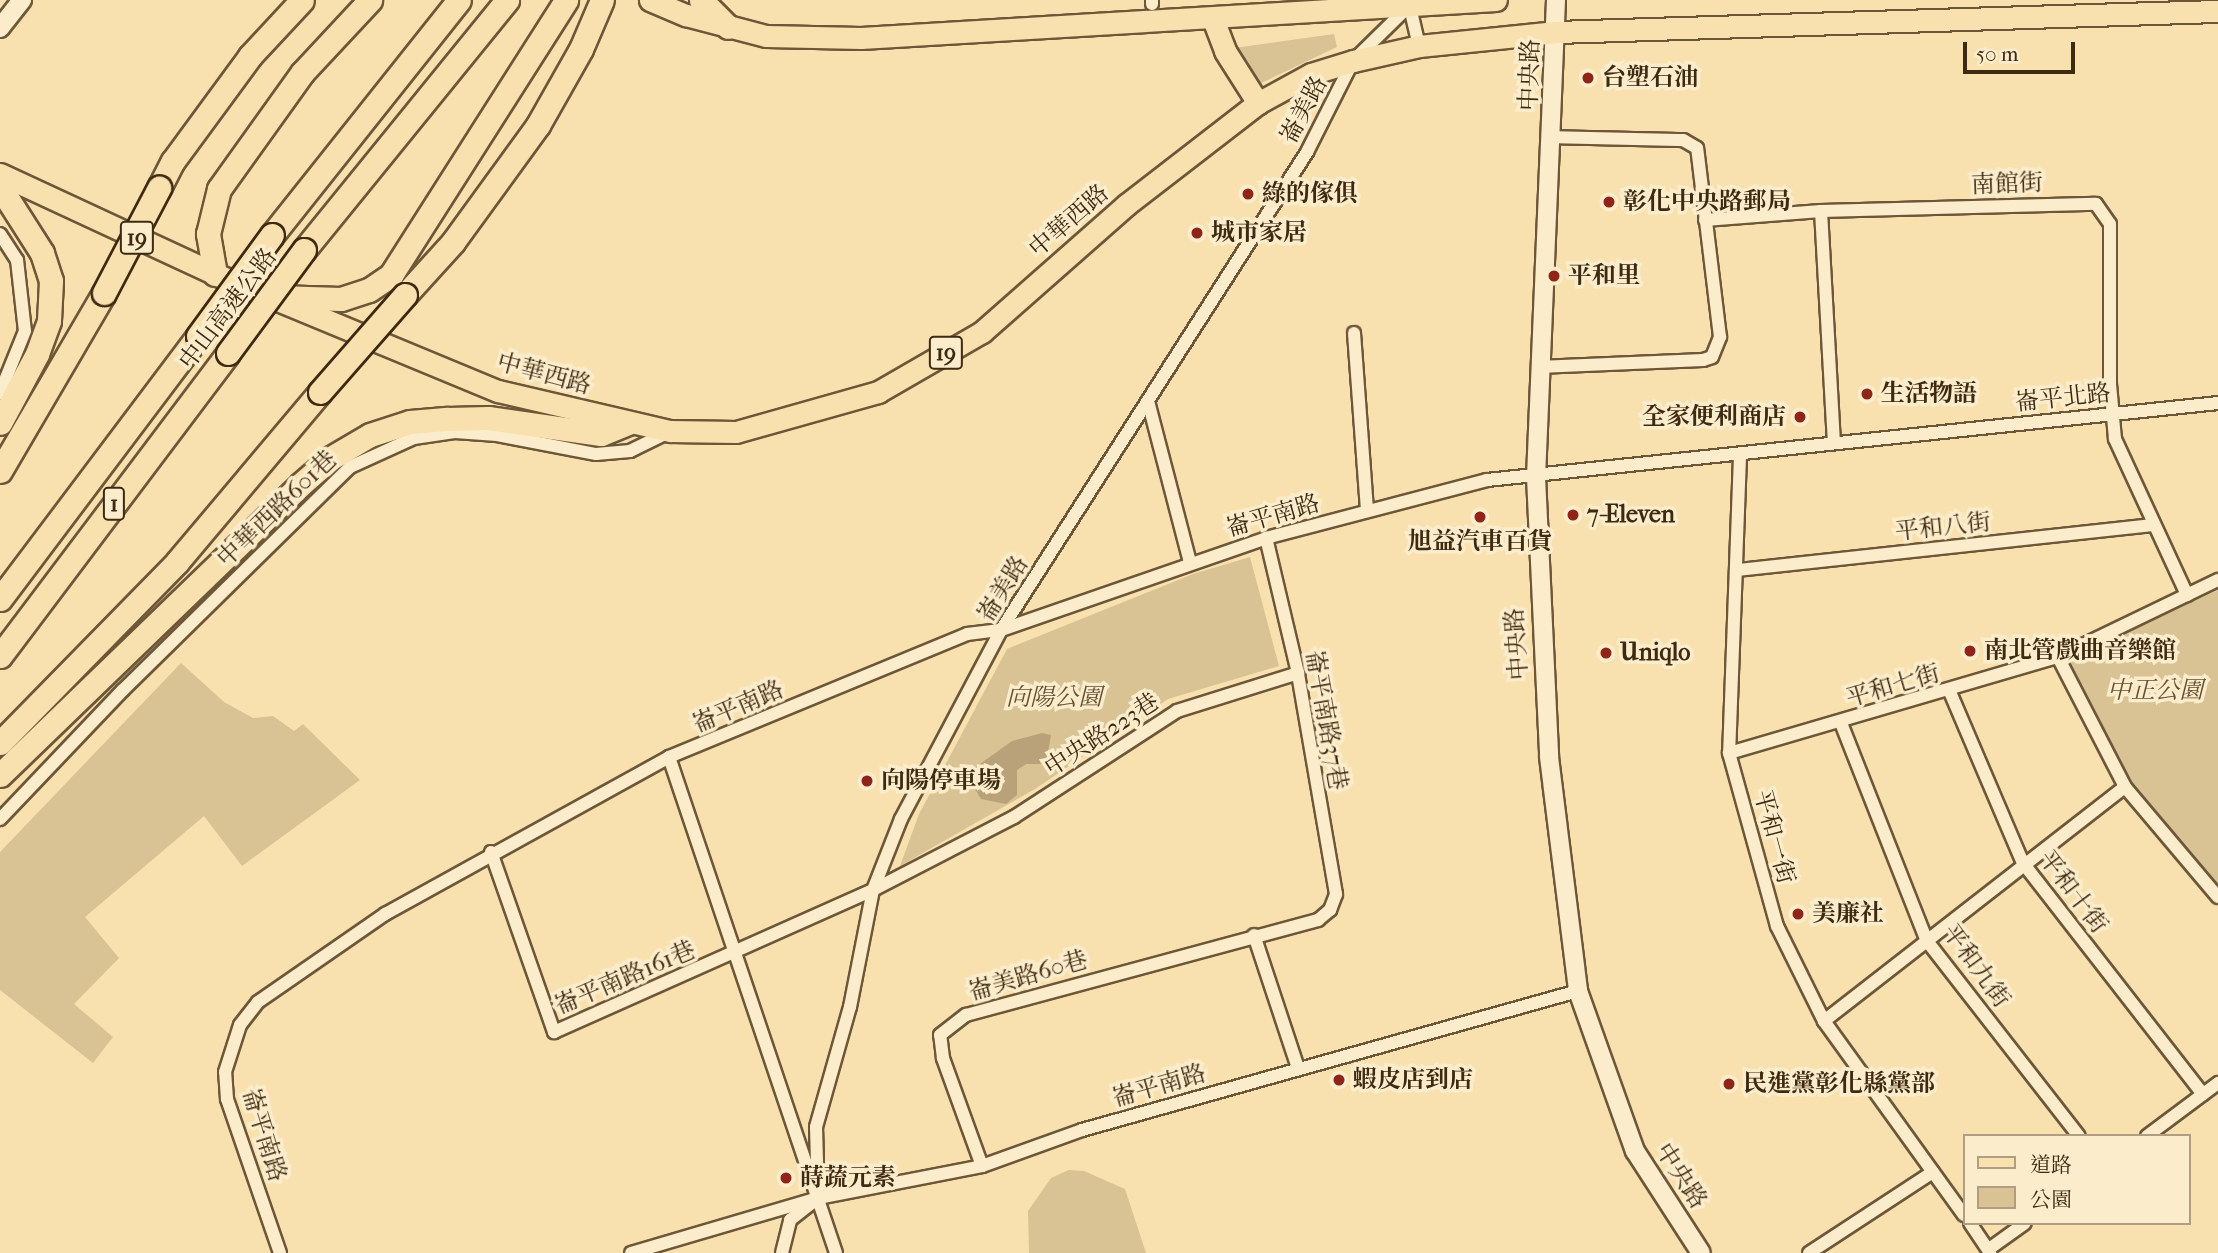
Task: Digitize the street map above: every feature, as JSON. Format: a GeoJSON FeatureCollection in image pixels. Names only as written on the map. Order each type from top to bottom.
{"type":"FeatureCollection","features":[{"type":"Feature","properties":{"kind":"highway"},"geometry":{"type":"LineString","coordinates":[[0,471],[104,293],[159,188],[221,94],[302,0]]}},
{"type":"Feature","properties":{"kind":"highway"},"geometry":{"type":"LineString","coordinates":[[215,274],[208,234],[219,189],[302,73],[370,0]]}},
{"type":"Feature","properties":{"kind":"highway","name":"中山高速公路"},"geometry":{"type":"LineString","coordinates":[[0,599],[272,235],[459,0]]}},
{"type":"Feature","properties":{"kind":"highway","name":"中山高速公路"},"geometry":{"type":"LineString","coordinates":[[0,656],[304,250],[507,0]]}},
{"type":"Feature","properties":{"kind":"highway"},"geometry":{"type":"LineString","coordinates":[[0,743],[177,562],[320,392],[453,242],[538,125],[581,50],[601,0]]}},
{"type":"Feature","properties":{"kind":"highway"},"geometry":{"type":"LineString","coordinates":[[701,0],[728,27]]}},
{"type":"Feature","properties":{"kind":"highway"},"geometry":{"type":"LineString","coordinates":[[276,297],[341,299],[369,290],[391,275],[563,4]]}},
{"type":"Feature","properties":{"kind":"highway"},"geometry":{"type":"LineString","coordinates":[[0,187],[43,253],[51,281],[49,321],[37,354],[0,423]]}},
{"type":"Feature","properties":{"kind":"highway"},"geometry":{"type":"LineString","coordinates":[[0,775],[300,485],[331,458],[370,435],[410,422],[461,419],[488,418],[601,433],[628,423]]}},
{"type":"Feature","properties":{"kind":"main road"},"geometry":{"type":"LineString","coordinates":[[650,0],[728,27],[766,36],[861,38],[1496,0]]}},
{"type":"Feature","properties":{"kind":"main road","name":"中華西路"},"geometry":{"type":"LineString","coordinates":[[0,174],[215,274],[498,391],[670,431],[736,432],[878,392],[982,332],[1126,205],[1258,103],[1311,74],[1353,61],[1419,46],[1556,32],[2124,6],[2218,11]]}},
{"type":"Feature","properties":{"kind":"main road"},"geometry":{"type":"LineString","coordinates":[[1213,19],[1225,51],[1258,103]]}},
{"type":"Feature","properties":{"kind":"street"},"geometry":{"type":"LineString","coordinates":[[0,28],[22,0]]}},
{"type":"Feature","properties":{"kind":"street","name":"中央路"},"geometry":{"type":"LineString","coordinates":[[1556,0],[1552,137],[1538,367],[1536,477],[1549,757],[1578,991],[1635,1151],[1701,1253]]}},
{"type":"Feature","properties":{"kind":"street"},"geometry":{"type":"LineString","coordinates":[[1409,4],[1419,46]]}},
{"type":"Feature","properties":{"kind":"street","name":"崙美路"},"geometry":{"type":"LineString","coordinates":[[818,1198],[816,1127],[850,1007],[873,890],[901,819],[1001,630],[1307,152],[1353,61],[1409,4]]}},
{"type":"Feature","properties":{"kind":"street"},"geometry":{"type":"LineString","coordinates":[[1538,367],[1712,357],[1720,337],[1699,156],[1692,142],[1552,137]]}},
{"type":"Feature","properties":{"kind":"street","name":"南館街"},"geometry":{"type":"LineString","coordinates":[[1705,220],[1821,211],[2096,204],[2110,224],[2111,414]]}},
{"type":"Feature","properties":{"kind":"street"},"geometry":{"type":"LineString","coordinates":[[1821,211],[1834,443]]}},
{"type":"Feature","properties":{"kind":"street"},"geometry":{"type":"LineString","coordinates":[[0,234],[17,260],[24,331],[0,393]]}},
{"type":"Feature","properties":{"kind":"street"},"geometry":{"type":"LineString","coordinates":[[1354,333],[1367,512]]}},
{"type":"Feature","properties":{"kind":"street"},"geometry":{"type":"LineString","coordinates":[[1148,401],[1190,562]]}},
{"type":"Feature","properties":{"kind":"street","name":"崙平北路"},"geometry":{"type":"LineString","coordinates":[[1536,477],[2218,403]]}},
{"type":"Feature","properties":{"kind":"street"},"geometry":{"type":"LineString","coordinates":[[2111,414],[2115,439],[2186,596]]}},
{"type":"Feature","properties":{"kind":"street","name":"中華西路601巷"},"geometry":{"type":"LineString","coordinates":[[0,819],[132,681],[350,467],[414,438],[455,432],[497,435],[596,454],[630,451],[670,431]]}},
{"type":"Feature","properties":{"kind":"street","name":"平和一街"},"geometry":{"type":"LineString","coordinates":[[1740,456],[1738,570],[1729,753],[1777,926],[1824,1021],[1962,1212]]}},
{"type":"Feature","properties":{"kind":"street","name":"崙平南路"},"geometry":{"type":"LineString","coordinates":[[280,1253],[227,1098],[225,1072],[240,1025],[258,1002],[363,929],[491,852],[669,757],[967,634],[1001,630],[1190,562],[1266,538],[1487,480],[1536,477]]}},
{"type":"Feature","properties":{"kind":"street","name":"平和八街"},"geometry":{"type":"LineString","coordinates":[[1738,570],[2152,525]]}},
{"type":"Feature","properties":{"kind":"street","name":"崙平南路37巷"},"geometry":{"type":"LineString","coordinates":[[1254,935],[1318,920],[1330,910],[1336,894],[1298,673],[1266,538]]}},
{"type":"Feature","properties":{"kind":"street","name":"平和七街"},"geometry":{"type":"LineString","coordinates":[[1729,753],[1950,692],[2058,657],[2218,580]]}},
{"type":"Feature","properties":{"kind":"street"},"geometry":{"type":"LineString","coordinates":[[2058,657],[2125,787],[2218,897]]}},
{"type":"Feature","properties":{"kind":"street","name":"中央路223巷"},"geometry":{"type":"LineString","coordinates":[[734,954],[873,890],[1014,817],[1177,711],[1298,673]]}},
{"type":"Feature","properties":{"kind":"street","name":"平和十街"},"geometry":{"type":"LineString","coordinates":[[1950,692],[2023,863],[2203,1094]]}},
{"type":"Feature","properties":{"kind":"street","name":"平和九街"},"geometry":{"type":"LineString","coordinates":[[1841,723],[1927,941],[2077,1134]]}},
{"type":"Feature","properties":{"kind":"street"},"geometry":{"type":"LineString","coordinates":[[669,757],[836,1253]]}},
{"type":"Feature","properties":{"kind":"street"},"geometry":{"type":"LineString","coordinates":[[1824,1021],[2023,863],[2125,787]]}},
{"type":"Feature","properties":{"kind":"street","name":"崙平南路161巷"},"geometry":{"type":"LineString","coordinates":[[491,852],[554,1032],[734,954]]}},
{"type":"Feature","properties":{"kind":"street"},"geometry":{"type":"LineString","coordinates":[[1254,935],[1298,1068]]}},
{"type":"Feature","properties":{"kind":"street","name":"崙美路60巷"},"geometry":{"type":"LineString","coordinates":[[982,1166],[943,1058],[940,1035],[966,1015],[1254,935]]}},
{"type":"Feature","properties":{"kind":"street","name":"崙平南路"},"geometry":{"type":"LineString","coordinates":[[631,1253],[818,1198],[982,1166],[1082,1130],[1578,991]]}},
{"type":"Feature","properties":{"kind":"street"},"geometry":{"type":"LineString","coordinates":[[2150,1134],[2218,1083]]}},
{"type":"Feature","properties":{"kind":"street"},"geometry":{"type":"LineString","coordinates":[[1809,1253],[1933,1172]]}},
{"type":"Feature","properties":{"kind":"street"},"geometry":{"type":"LineString","coordinates":[[782,1253],[790,1220],[818,1198]]}},
{"type":"Feature","properties":{"kind":"street"},"geometry":{"type":"LineString","coordinates":[[1971,1225],[1989,1251],[2022,1225]]}},
{"type":"Feature","properties":{"kind":"green space"},"geometry":{"type":"Polygon","coordinates":[[[1334,34],[1337,47],[1255,86],[1234,48],[1334,34]]]}},
{"type":"Feature","properties":{"kind":"green space","name":"向陽公園"},"geometry":{"type":"Polygon","coordinates":[[[1250,557],[1279,666],[1168,699],[1035,789],[900,866],[919,814],[1007,649],[1193,574],[1250,557]]]}},
{"type":"Feature","properties":{"kind":"green space","name":"中正公園"},"geometry":{"type":"Polygon","coordinates":[[[2218,590],[2218,891],[2129,784],[2068,660],[2218,590]]]}},
{"type":"Feature","properties":{"kind":"green space"},"geometry":{"type":"Polygon","coordinates":[[[181,663],[224,702],[253,718],[273,716],[294,731],[303,724],[360,780],[242,866],[204,816],[85,917],[119,958],[74,1004],[113,1037],[93,1063],[0,990],[0,852],[181,663]]]}},
{"type":"Feature","properties":{"kind":"green space"},"geometry":{"type":"Polygon","coordinates":[[[1069,1170],[1084,1171],[1125,1189],[1146,1253],[1029,1253],[1028,1211],[1051,1178],[1069,1170]]]}},
{"type":"Feature","properties":{"kind":"shaded area"},"geometry":{"type":"Polygon","coordinates":[[[1042,733],[1051,735],[1046,764],[1026,764],[1017,770],[1017,795],[1006,804],[981,799],[966,774],[1012,741],[1042,733]]]}},
{"type":"Feature","properties":{"kind":"place","name":"台塑石油"},"geometry":{"type":"Point","coordinates":[1588,78]}},
{"type":"Feature","properties":{"kind":"place","name":"綠的傢俱"},"geometry":{"type":"Point","coordinates":[1248,194]}},
{"type":"Feature","properties":{"kind":"place","name":"彰化中央路郵局"},"geometry":{"type":"Point","coordinates":[1609,202]}},
{"type":"Feature","properties":{"kind":"place","name":"城市家居"},"geometry":{"type":"Point","coordinates":[1197,233]}},
{"type":"Feature","properties":{"kind":"place","name":"平和里"},"geometry":{"type":"Point","coordinates":[1554,276]}},
{"type":"Feature","properties":{"kind":"place","name":"生活物語"},"geometry":{"type":"Point","coordinates":[1867,394]}},
{"type":"Feature","properties":{"kind":"place","name":"全家便利商店"},"geometry":{"type":"Point","coordinates":[1800,417]}},
{"type":"Feature","properties":{"kind":"place","name":"7-Eleven"},"geometry":{"type":"Point","coordinates":[1573,515]}},
{"type":"Feature","properties":{"kind":"place","name":"旭益汽車百貨"},"geometry":{"type":"Point","coordinates":[1480,517]}},
{"type":"Feature","properties":{"kind":"place","name":"南北管戲曲音樂館"},"geometry":{"type":"Point","coordinates":[1970,651]}},
{"type":"Feature","properties":{"kind":"place","name":"Uniqlo"},"geometry":{"type":"Point","coordinates":[1606,653]}},
{"type":"Feature","properties":{"kind":"place","name":"向陽停車場"},"geometry":{"type":"Point","coordinates":[867,781]}},
{"type":"Feature","properties":{"kind":"place","name":"美廉社"},"geometry":{"type":"Point","coordinates":[1798,914]}},
{"type":"Feature","properties":{"kind":"place","name":"蝦皮店到店"},"geometry":{"type":"Point","coordinates":[1339,1080]}},
{"type":"Feature","properties":{"kind":"place","name":"民進黨彰化縣黨部"},"geometry":{"type":"Point","coordinates":[1729,1084]}},
{"type":"Feature","properties":{"kind":"place","name":"蒔蔬元素"},"geometry":{"type":"Point","coordinates":[786,1178]}}]}
